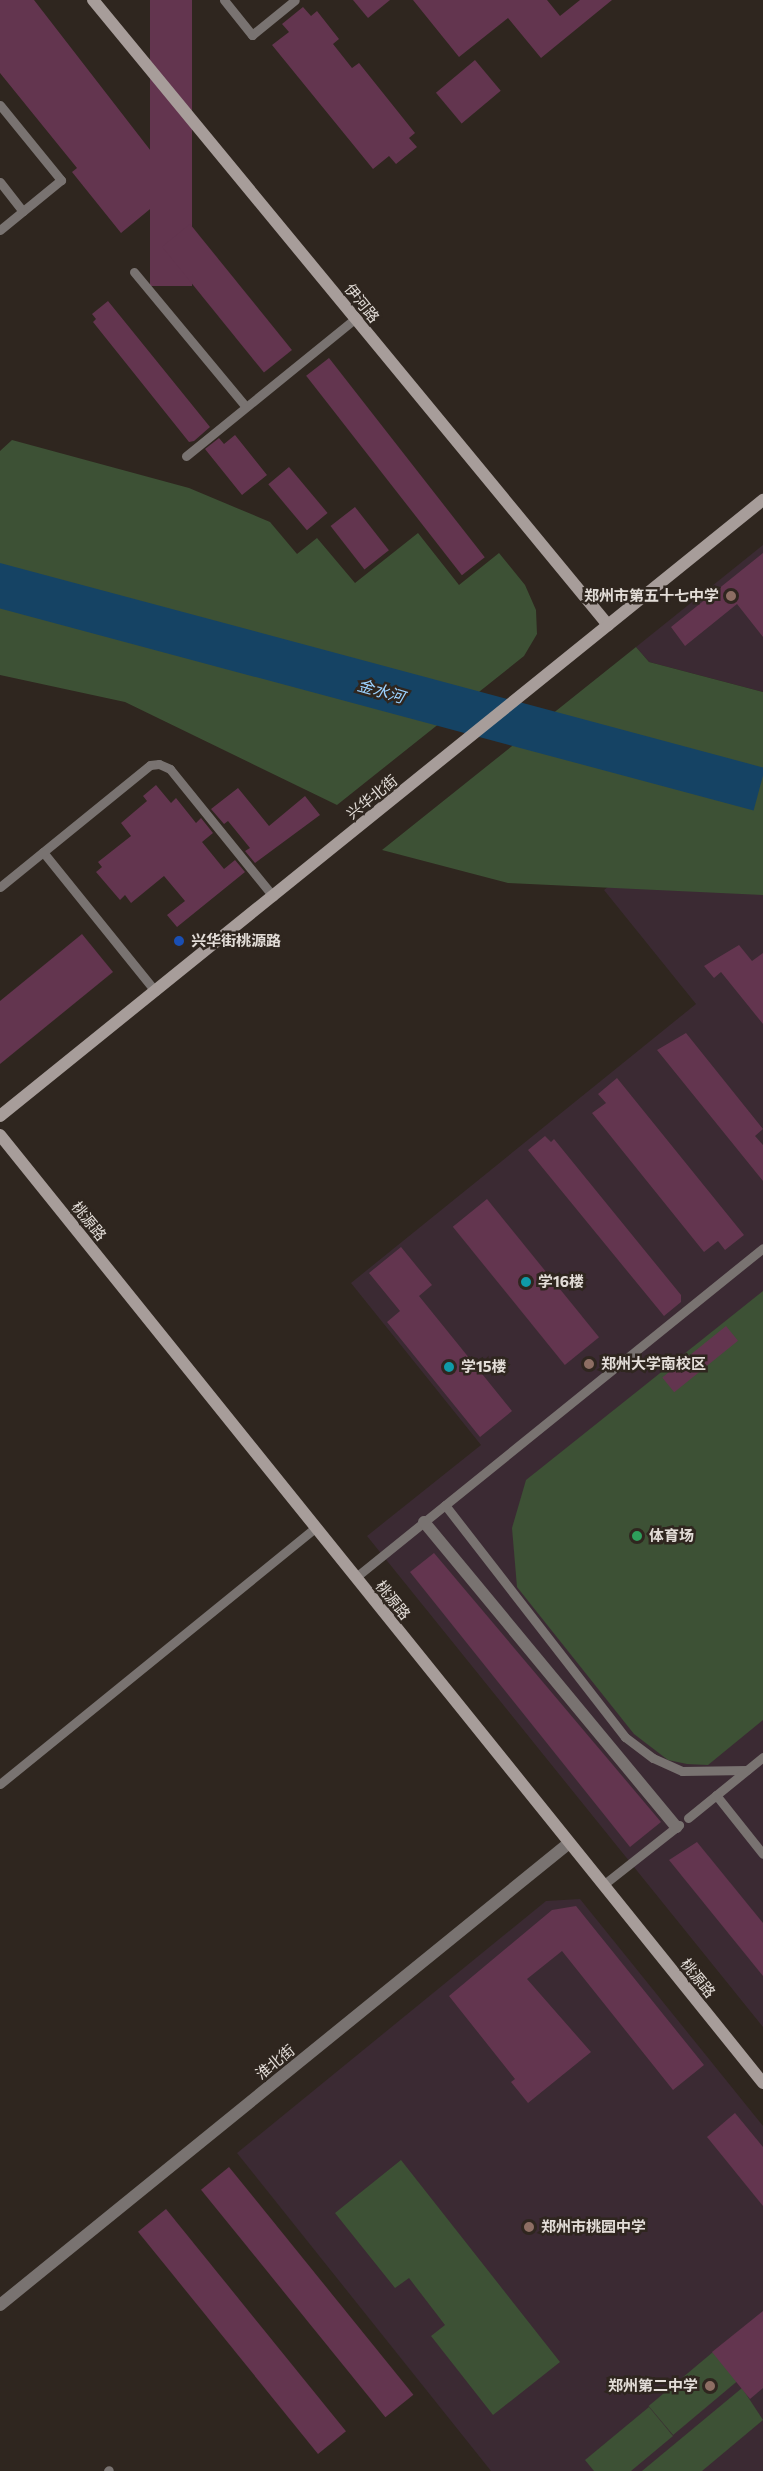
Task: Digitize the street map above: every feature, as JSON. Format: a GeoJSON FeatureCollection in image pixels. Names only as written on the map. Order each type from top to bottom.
{"type":"FeatureCollection","features":[{"type":"Feature","properties":{"kind":"street","name":"伊河路"},"geometry":{"type":"LineString","coordinates":[[93,0],[608,625]]}},
{"type":"Feature","properties":{"kind":"street","name":"兴华北街"},"geometry":{"type":"LineString","coordinates":[[0,1116],[763,500]]}},
{"type":"Feature","properties":{"kind":"street","name":"桃源路"},"geometry":{"type":"LineString","coordinates":[[0,1135],[763,2084]]}},
{"type":"Feature","properties":{"kind":"street"},"geometry":{"type":"LineString","coordinates":[[424,1522],[678,1826]]}},
{"type":"Feature","properties":{"kind":"street","name":"淮北街"},"geometry":{"type":"LineString","coordinates":[[0,2305],[569,1843]]}},
{"type":"Feature","properties":{"kind":"lane"},"geometry":{"type":"LineString","coordinates":[[224,0],[252,35],[295,0]]}},
{"type":"Feature","properties":{"kind":"lane"},"geometry":{"type":"LineString","coordinates":[[0,105],[61,180],[0,230]]}},
{"type":"Feature","properties":{"kind":"lane"},"geometry":{"type":"LineString","coordinates":[[0,182],[24,211]]}},
{"type":"Feature","properties":{"kind":"lane"},"geometry":{"type":"LineString","coordinates":[[134,272],[246,407]]}},
{"type":"Feature","properties":{"kind":"lane"},"geometry":{"type":"LineString","coordinates":[[186,456],[356,318]]}},
{"type":"Feature","properties":{"kind":"lane"},"geometry":{"type":"LineString","coordinates":[[0,887],[150,765],[159,764],[170,769],[273,896]]}},
{"type":"Feature","properties":{"kind":"lane"},"geometry":{"type":"LineString","coordinates":[[43,852],[155,991]]}},
{"type":"Feature","properties":{"kind":"lane"},"geometry":{"type":"LineString","coordinates":[[356,1577],[763,1248]]}},
{"type":"Feature","properties":{"kind":"lane"},"geometry":{"type":"LineString","coordinates":[[445,1505],[625,1737],[653,1758],[682,1771],[747,1770]]}},
{"type":"Feature","properties":{"kind":"lane"},"geometry":{"type":"LineString","coordinates":[[0,1784],[316,1527]]}},
{"type":"Feature","properties":{"kind":"lane"},"geometry":{"type":"LineString","coordinates":[[688,1818],[763,1757]]}},
{"type":"Feature","properties":{"kind":"lane"},"geometry":{"type":"LineString","coordinates":[[716,1795],[763,1854]]}},
{"type":"Feature","properties":{"kind":"lane"},"geometry":{"type":"LineString","coordinates":[[603,1885],[678,1826]]}},
{"type":"Feature","properties":{"kind":"shaded area","name":"郑州市第五十七中学"},"geometry":{"type":"Polygon","coordinates":[[[763,545],[763,692],[649,662],[636,647],[763,545]]]}},
{"type":"Feature","properties":{"kind":"shaded area","name":"郑州大学南校区"},"geometry":{"type":"Polygon","coordinates":[[[763,858],[763,2027],[367,1536],[481,1445],[351,1283],[696,1004],[604,890],[636,865],[763,858]]]}},
{"type":"Feature","properties":{"kind":"shaded area","name":"郑州市桃园中学"},"geometry":{"type":"Polygon","coordinates":[[[580,1899],[763,2126],[763,2471],[491,2471],[237,2153],[546,1901],[580,1899]]]}},
{"type":"Feature","properties":{"kind":"green space"},"geometry":{"type":"Polygon","coordinates":[[[12,440],[189,488],[270,522],[297,554],[317,538],[355,583],[418,533],[459,585],[499,553],[525,585],[536,610],[537,634],[524,656],[337,805],[125,702],[0,675],[0,451],[12,440]]]}},
{"type":"Feature","properties":{"kind":"green space"},"geometry":{"type":"Polygon","coordinates":[[[636,647],[649,662],[763,692],[763,895],[508,883],[382,850],[636,647]]]}},
{"type":"Feature","properties":{"kind":"green space","name":"体育场"},"geometry":{"type":"Polygon","coordinates":[[[763,1291],[763,1720],[708,1765],[687,1764],[668,1760],[634,1734],[517,1587],[512,1528],[526,1480],[763,1291]]]}},
{"type":"Feature","properties":{"kind":"green space"},"geometry":{"type":"Polygon","coordinates":[[[401,2160],[560,2362],[493,2415],[431,2336],[445,2325],[409,2278],[395,2288],[335,2213],[401,2160]]]}},
{"type":"Feature","properties":{"kind":"green space"},"geometry":{"type":"Polygon","coordinates":[[[713,2352],[737,2381],[673,2435],[649,2406],[713,2352]]]}},
{"type":"Feature","properties":{"kind":"green space"},"geometry":{"type":"Polygon","coordinates":[[[742,2388],[763,2420],[702,2471],[642,2471],[742,2388]]]}},
{"type":"Feature","properties":{"kind":"green space"},"geometry":{"type":"Polygon","coordinates":[[[649,2407],[673,2436],[631,2471],[594,2471],[585,2460],[649,2407]]]}},
{"type":"Feature","properties":{"kind":"water","name":"金水河"},"geometry":{"type":"Polygon","coordinates":[[[0,563],[763,767],[754,810],[0,609],[0,563]]]}},
{"type":"Feature","properties":{"kind":"building"},"geometry":{"type":"Polygon","coordinates":[[[0,0],[34,0],[178,186],[121,233],[72,172],[77,168],[0,73],[0,0]]]}},
{"type":"Feature","properties":{"kind":"building"},"geometry":{"type":"Polygon","coordinates":[[[150,0],[192,0],[192,286],[150,286],[150,0]]]}},
{"type":"Feature","properties":{"kind":"building"},"geometry":{"type":"Polygon","coordinates":[[[353,0],[390,0],[368,18],[353,0]]]}},
{"type":"Feature","properties":{"kind":"building"},"geometry":{"type":"Polygon","coordinates":[[[413,0],[547,0],[560,16],[580,0],[612,0],[541,58],[508,18],[459,57],[413,0]]]}},
{"type":"Feature","properties":{"kind":"building"},"geometry":{"type":"Polygon","coordinates":[[[303,7],[311,16],[317,11],[339,39],[333,44],[352,68],[359,63],[415,133],[409,138],[417,147],[396,164],[389,156],[373,169],[272,45],[289,32],[282,24],[303,7]]]}},
{"type":"Feature","properties":{"kind":"building"},"geometry":{"type":"Polygon","coordinates":[[[475,60],[501,91],[462,123],[436,93],[475,60]]]}},
{"type":"Feature","properties":{"kind":"building"},"geometry":{"type":"Polygon","coordinates":[[[190,224],[292,350],[264,373],[162,247],[190,224]]]}},
{"type":"Feature","properties":{"kind":"building"},"geometry":{"type":"Polygon","coordinates":[[[108,301],[210,427],[194,441],[189,442],[93,322],[96,319],[92,314],[108,301]]]}},
{"type":"Feature","properties":{"kind":"building"},"geometry":{"type":"Polygon","coordinates":[[[329,358],[485,557],[462,575],[306,376],[329,358]]]}},
{"type":"Feature","properties":{"kind":"building"},"geometry":{"type":"Polygon","coordinates":[[[235,435],[267,475],[242,495],[205,449],[219,438],[224,444],[235,435]]]}},
{"type":"Feature","properties":{"kind":"building"},"geometry":{"type":"Polygon","coordinates":[[[289,467],[328,513],[307,530],[268,484],[289,467]]]}},
{"type":"Feature","properties":{"kind":"building"},"geometry":{"type":"Polygon","coordinates":[[[355,507],[389,550],[364,569],[331,526],[355,507]]]}},
{"type":"Feature","properties":{"kind":"building"},"geometry":{"type":"Polygon","coordinates":[[[763,553],[763,637],[737,604],[685,646],[671,627],[763,553]]]}},
{"type":"Feature","properties":{"kind":"building"},"geometry":{"type":"Polygon","coordinates":[[[156,785],[171,803],[176,798],[196,823],[201,818],[213,833],[202,842],[224,869],[235,860],[245,872],[177,927],[167,915],[185,901],[164,876],[131,903],[125,895],[120,900],[96,872],[102,867],[98,862],[131,836],[121,823],[147,801],[143,796],[156,785]]]}},
{"type":"Feature","properties":{"kind":"building"},"geometry":{"type":"Polygon","coordinates":[[[238,788],[269,826],[305,796],[320,815],[255,863],[245,851],[250,848],[228,821],[224,824],[211,809],[238,788]]]}},
{"type":"Feature","properties":{"kind":"building"},"geometry":{"type":"Polygon","coordinates":[[[82,934],[113,972],[0,1064],[0,1001],[82,934]]]}},
{"type":"Feature","properties":{"kind":"building"},"geometry":{"type":"Polygon","coordinates":[[[739,945],[752,961],[763,953],[763,1024],[721,972],[714,978],[704,966],[739,945]]]}},
{"type":"Feature","properties":{"kind":"building"},"geometry":{"type":"Polygon","coordinates":[[[686,1033],[763,1129],[755,1136],[763,1145],[763,1181],[657,1050],[686,1033]]]}},
{"type":"Feature","properties":{"kind":"building"},"geometry":{"type":"Polygon","coordinates":[[[617,1078],[744,1235],[725,1250],[718,1241],[704,1252],[592,1113],[606,1103],[598,1094],[617,1078]]]}},
{"type":"Feature","properties":{"kind":"building"},"geometry":{"type":"Polygon","coordinates":[[[545,1136],[551,1142],[554,1139],[681,1295],[681,1302],[664,1316],[528,1150],[545,1136]]]}},
{"type":"Feature","properties":{"kind":"building","name":"学16楼"},"geometry":{"type":"Polygon","coordinates":[[[487,1199],[599,1337],[565,1365],[453,1227],[487,1199]]]}},
{"type":"Feature","properties":{"kind":"building","name":"学15楼"},"geometry":{"type":"Polygon","coordinates":[[[401,1247],[432,1285],[419,1296],[512,1411],[480,1437],[387,1322],[400,1311],[369,1273],[401,1247]]]}},
{"type":"Feature","properties":{"kind":"building"},"geometry":{"type":"Polygon","coordinates":[[[726,1326],[738,1341],[674,1392],[662,1378],[726,1326]]]}},
{"type":"Feature","properties":{"kind":"building"},"geometry":{"type":"Polygon","coordinates":[[[434,1553],[661,1822],[630,1847],[410,1572],[434,1553]]]}},
{"type":"Feature","properties":{"kind":"building"},"geometry":{"type":"Polygon","coordinates":[[[697,1842],[763,1923],[763,1976],[669,1860],[697,1842]]]}},
{"type":"Feature","properties":{"kind":"building"},"geometry":{"type":"Polygon","coordinates":[[[576,1906],[704,2065],[673,2090],[562,1951],[527,1979],[591,2052],[528,2103],[511,2082],[515,2079],[449,1996],[552,1910],[576,1906]]]}},
{"type":"Feature","properties":{"kind":"building"},"geometry":{"type":"Polygon","coordinates":[[[735,2113],[763,2147],[763,2206],[707,2137],[735,2113]]]}},
{"type":"Feature","properties":{"kind":"building"},"geometry":{"type":"Polygon","coordinates":[[[229,2167],[413,2395],[385,2417],[201,2190],[229,2167]]]}},
{"type":"Feature","properties":{"kind":"building"},"geometry":{"type":"Polygon","coordinates":[[[166,2209],[346,2431],[318,2454],[138,2232],[166,2209]]]}},
{"type":"Feature","properties":{"kind":"building"},"geometry":{"type":"Polygon","coordinates":[[[763,2311],[763,2388],[750,2399],[712,2352],[763,2311]]]}},
{"type":"Feature","properties":{"kind":"place","name":"郑州市第五十七中学"},"geometry":{"type":"Point","coordinates":[731,596]}},
{"type":"Feature","properties":{"kind":"place","name":"兴华街桃源路"},"geometry":{"type":"Point","coordinates":[179,941]}},
{"type":"Feature","properties":{"kind":"place","name":"学16楼"},"geometry":{"type":"Point","coordinates":[526,1282]}},
{"type":"Feature","properties":{"kind":"place","name":"郑州大学南校区"},"geometry":{"type":"Point","coordinates":[589,1364]}},
{"type":"Feature","properties":{"kind":"place","name":"学15楼"},"geometry":{"type":"Point","coordinates":[449,1367]}},
{"type":"Feature","properties":{"kind":"place","name":"体育场"},"geometry":{"type":"Point","coordinates":[637,1536]}},
{"type":"Feature","properties":{"kind":"place","name":"郑州市桃园中学"},"geometry":{"type":"Point","coordinates":[529,2227]}},
{"type":"Feature","properties":{"kind":"place","name":"郑州第二中学"},"geometry":{"type":"Point","coordinates":[710,2386]}}]}
